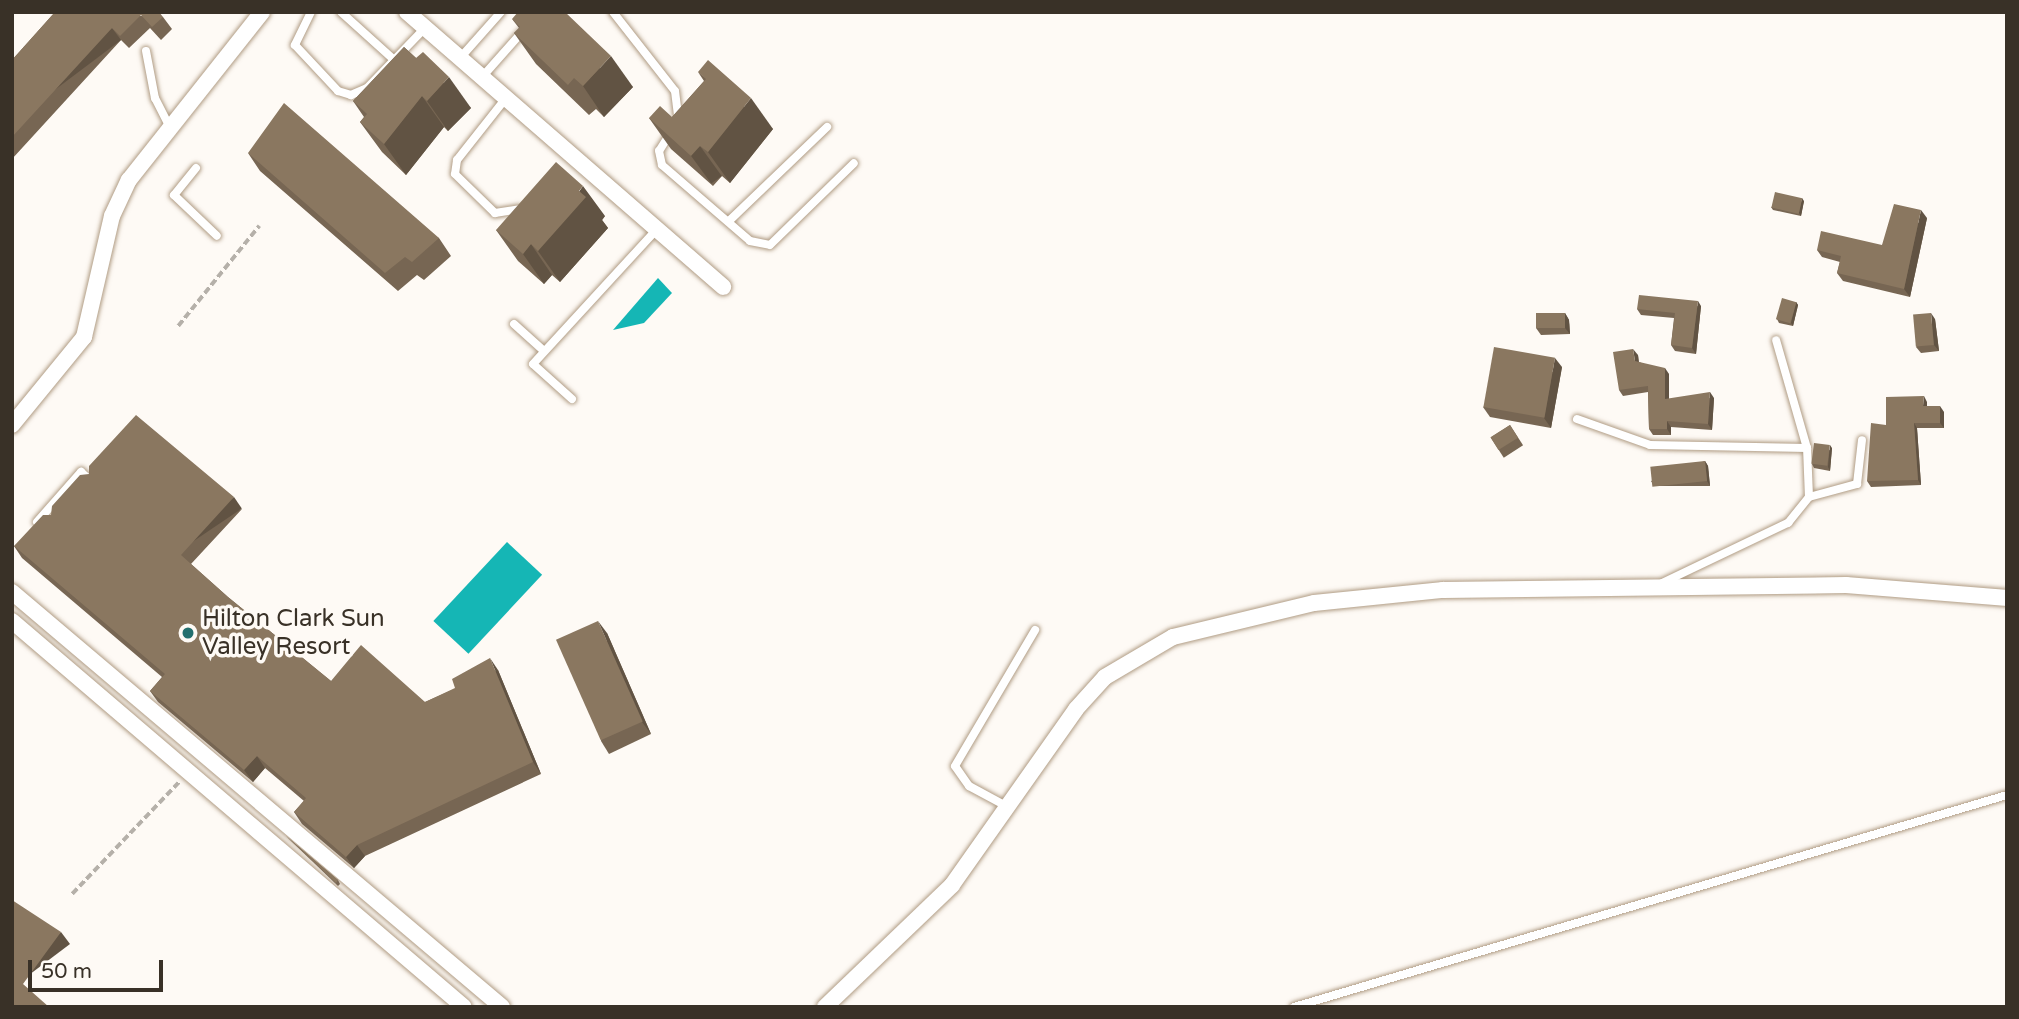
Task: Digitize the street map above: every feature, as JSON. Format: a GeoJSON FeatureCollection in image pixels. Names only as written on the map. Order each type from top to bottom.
{"type":"FeatureCollection","features":[{"type":"Feature","properties":{"kind":"street"},"geometry":{"type":"LineString","coordinates":[[12,425],[84,337],[112,216],[168,123],[262,12]]}},
{"type":"Feature","properties":{"kind":"street"},"geometry":{"type":"LineString","coordinates":[[407,12],[483,76],[566,159],[657,229],[723,287]]}},
{"type":"Feature","properties":{"kind":"street"},"geometry":{"type":"LineString","coordinates":[[825,1007],[952,885],[1105,677],[1173,637],[1367,594],[1644,592],[1846,585],[2007,598]]}},
{"type":"Feature","properties":{"kind":"street"},"geometry":{"type":"LineString","coordinates":[[12,592],[502,1007]]}},
{"type":"Feature","properties":{"kind":"street"},"geometry":{"type":"LineString","coordinates":[[12,621],[464,1007]]}},
{"type":"Feature","properties":{"kind":"lane"},"geometry":{"type":"LineString","coordinates":[[311,12],[295,45],[338,91],[367,88],[392,58],[424,29]]}},
{"type":"Feature","properties":{"kind":"lane"},"geometry":{"type":"LineString","coordinates":[[341,12],[392,58]]}},
{"type":"Feature","properties":{"kind":"lane"},"geometry":{"type":"LineString","coordinates":[[613,12],[675,91],[682,111],[659,151],[662,165],[750,241],[769,245],[854,163]]}},
{"type":"Feature","properties":{"kind":"lane"},"geometry":{"type":"LineString","coordinates":[[461,57],[497,14]]}},
{"type":"Feature","properties":{"kind":"lane"},"geometry":{"type":"LineString","coordinates":[[483,76],[532,21]]}},
{"type":"Feature","properties":{"kind":"lane"},"geometry":{"type":"LineString","coordinates":[[146,51],[155,98],[168,123]]}},
{"type":"Feature","properties":{"kind":"lane"},"geometry":{"type":"LineString","coordinates":[[506,98],[457,160],[455,174],[495,213],[507,214],[527,201]]}},
{"type":"Feature","properties":{"kind":"lane"},"geometry":{"type":"LineString","coordinates":[[729,221],[827,127]]}},
{"type":"Feature","properties":{"kind":"lane"},"geometry":{"type":"LineString","coordinates":[[196,168],[174,195],[216,236]]}},
{"type":"Feature","properties":{"kind":"lane"},"geometry":{"type":"LineString","coordinates":[[572,399],[533,364],[657,229]]}},
{"type":"Feature","properties":{"kind":"lane"},"geometry":{"type":"LineString","coordinates":[[514,324],[544,351]]}},
{"type":"Feature","properties":{"kind":"lane"},"geometry":{"type":"LineString","coordinates":[[1776,340],[1807,448],[1809,497]]}},
{"type":"Feature","properties":{"kind":"lane"},"geometry":{"type":"LineString","coordinates":[[1577,419],[1650,445],[1807,448]]}},
{"type":"Feature","properties":{"kind":"lane"},"geometry":{"type":"LineString","coordinates":[[1644,592],[1788,523],[1809,497],[1857,484],[1862,440]]}},
{"type":"Feature","properties":{"kind":"lane"},"geometry":{"type":"LineString","coordinates":[[28,532],[81,472],[92,482]]}},
{"type":"Feature","properties":{"kind":"lane"},"geometry":{"type":"LineString","coordinates":[[45,513],[55,523]]}},
{"type":"Feature","properties":{"kind":"lane"},"geometry":{"type":"LineString","coordinates":[[1008,807],[969,786],[955,766],[1035,630]]}},
{"type":"Feature","properties":{"kind":"lane"},"geometry":{"type":"LineString","coordinates":[[119,712],[133,694]]}},
{"type":"Feature","properties":{"kind":"lane"},"geometry":{"type":"LineString","coordinates":[[1294,1007],[2007,795]]}},
{"type":"Feature","properties":{"kind":"lane"},"geometry":{"type":"LineString","coordinates":[[396,949],[418,935]]}},
{"type":"Feature","properties":{"kind":"path"},"geometry":{"type":"LineString","coordinates":[[178,326],[259,226]]}},
{"type":"Feature","properties":{"kind":"path"},"geometry":{"type":"LineString","coordinates":[[72,894],[189,772]]}},
{"type":"Feature","properties":{"kind":"water"},"geometry":{"type":"Polygon","coordinates":[[[658,278],[672,293],[644,323],[613,330],[658,278]]]}},
{"type":"Feature","properties":{"kind":"water"},"geometry":{"type":"Polygon","coordinates":[[[507,542],[542,575],[468,654],[433,621],[507,542]]]}},
{"type":"Feature","properties":{"kind":"building"},"geometry":{"type":"Polygon","coordinates":[[[55,12],[159,12],[163,17],[152,27],[141,15],[120,36],[112,28],[12,137],[12,60],[55,12]]]}},
{"type":"Feature","properties":{"kind":"building"},"geometry":{"type":"Polygon","coordinates":[[[518,12],[565,12],[611,56],[583,86],[574,78],[568,85],[514,33],[520,27],[512,19],[518,12]]]}},
{"type":"Feature","properties":{"kind":"building"},"geometry":{"type":"Polygon","coordinates":[[[404,47],[416,58],[423,52],[449,77],[427,101],[422,96],[384,144],[360,122],[367,114],[353,101],[404,47]]]}},
{"type":"Feature","properties":{"kind":"building"},"geometry":{"type":"Polygon","coordinates":[[[708,60],[751,98],[708,152],[700,146],[691,156],[649,118],[660,106],[672,117],[706,79],[698,72],[708,60]]]}},
{"type":"Feature","properties":{"kind":"building"},"geometry":{"type":"Polygon","coordinates":[[[284,103],[439,238],[412,262],[405,257],[385,273],[248,153],[284,103]]]}},
{"type":"Feature","properties":{"kind":"building"},"geometry":{"type":"Polygon","coordinates":[[[556,162],[583,186],[579,191],[586,197],[538,251],[531,244],[523,254],[496,230],[556,162]]]}},
{"type":"Feature","properties":{"kind":"building"},"geometry":{"type":"Polygon","coordinates":[[[1775,192],[1802,198],[1799,214],[1771,208],[1775,192]]]}},
{"type":"Feature","properties":{"kind":"building"},"geometry":{"type":"Polygon","coordinates":[[[1894,204],[1921,210],[1904,289],[1837,273],[1841,256],[1817,250],[1821,231],[1882,245],[1894,204]]]}},
{"type":"Feature","properties":{"kind":"building"},"geometry":{"type":"Polygon","coordinates":[[[1639,295],[1698,301],[1692,348],[1671,345],[1675,313],[1637,309],[1639,295]]]}},
{"type":"Feature","properties":{"kind":"building"},"geometry":{"type":"Polygon","coordinates":[[[1782,298],[1796,302],[1790,323],[1776,319],[1782,298]]]}},
{"type":"Feature","properties":{"kind":"building"},"geometry":{"type":"Polygon","coordinates":[[[1536,313],[1565,313],[1565,328],[1536,328],[1536,313]]]}},
{"type":"Feature","properties":{"kind":"building"},"geometry":{"type":"Polygon","coordinates":[[[1931,313],[1934,345],[1916,346],[1913,315],[1931,313]]]}},
{"type":"Feature","properties":{"kind":"building"},"geometry":{"type":"Polygon","coordinates":[[[1494,347],[1555,358],[1544,418],[1483,407],[1494,347]]]}},
{"type":"Feature","properties":{"kind":"building"},"geometry":{"type":"Polygon","coordinates":[[[1633,349],[1635,361],[1665,368],[1665,399],[1710,392],[1708,424],[1667,421],[1667,429],[1649,429],[1648,386],[1619,390],[1613,352],[1633,349]]]}},
{"type":"Feature","properties":{"kind":"building"},"geometry":{"type":"Polygon","coordinates":[[[1924,396],[1923,406],[1940,406],[1940,423],[1914,423],[1918,480],[1867,481],[1871,423],[1886,425],[1886,397],[1924,396]]]}},
{"type":"Feature","properties":{"kind":"building","name":"Hilton Clark Sun Valley Resort"},"geometry":{"type":"Polygon","coordinates":[[[136,415],[234,497],[181,555],[228,597],[331,681],[361,645],[425,702],[455,688],[452,679],[490,658],[533,762],[357,845],[346,857],[294,812],[306,798],[257,756],[244,770],[150,691],[165,674],[14,546],[43,515],[51,515],[52,506],[80,475],[89,474],[89,466],[136,415]]]}},
{"type":"Feature","properties":{"kind":"building"},"geometry":{"type":"Polygon","coordinates":[[[1510,425],[1518,438],[1498,450],[1490,437],[1510,425]]]}},
{"type":"Feature","properties":{"kind":"building"},"geometry":{"type":"Polygon","coordinates":[[[1814,443],[1830,445],[1827,466],[1811,464],[1814,443]]]}},
{"type":"Feature","properties":{"kind":"building"},"geometry":{"type":"Polygon","coordinates":[[[1705,461],[1707,481],[1652,487],[1650,467],[1705,461]]]}},
{"type":"Feature","properties":{"kind":"building"},"geometry":{"type":"Polygon","coordinates":[[[598,621],[643,721],[601,740],[556,640],[598,621]]]}},
{"type":"Feature","properties":{"kind":"building"},"geometry":{"type":"Polygon","coordinates":[[[286,836],[338,880],[336,883],[286,836]]]}},
{"type":"Feature","properties":{"kind":"building"},"geometry":{"type":"Polygon","coordinates":[[[12,900],[61,932],[23,984],[49,1007],[12,1007],[12,900]]]}},
{"type":"Feature","properties":{"kind":"place","name":"Hilton Clark Sun Valley Resort"},"geometry":{"type":"Point","coordinates":[188,633]}}]}
